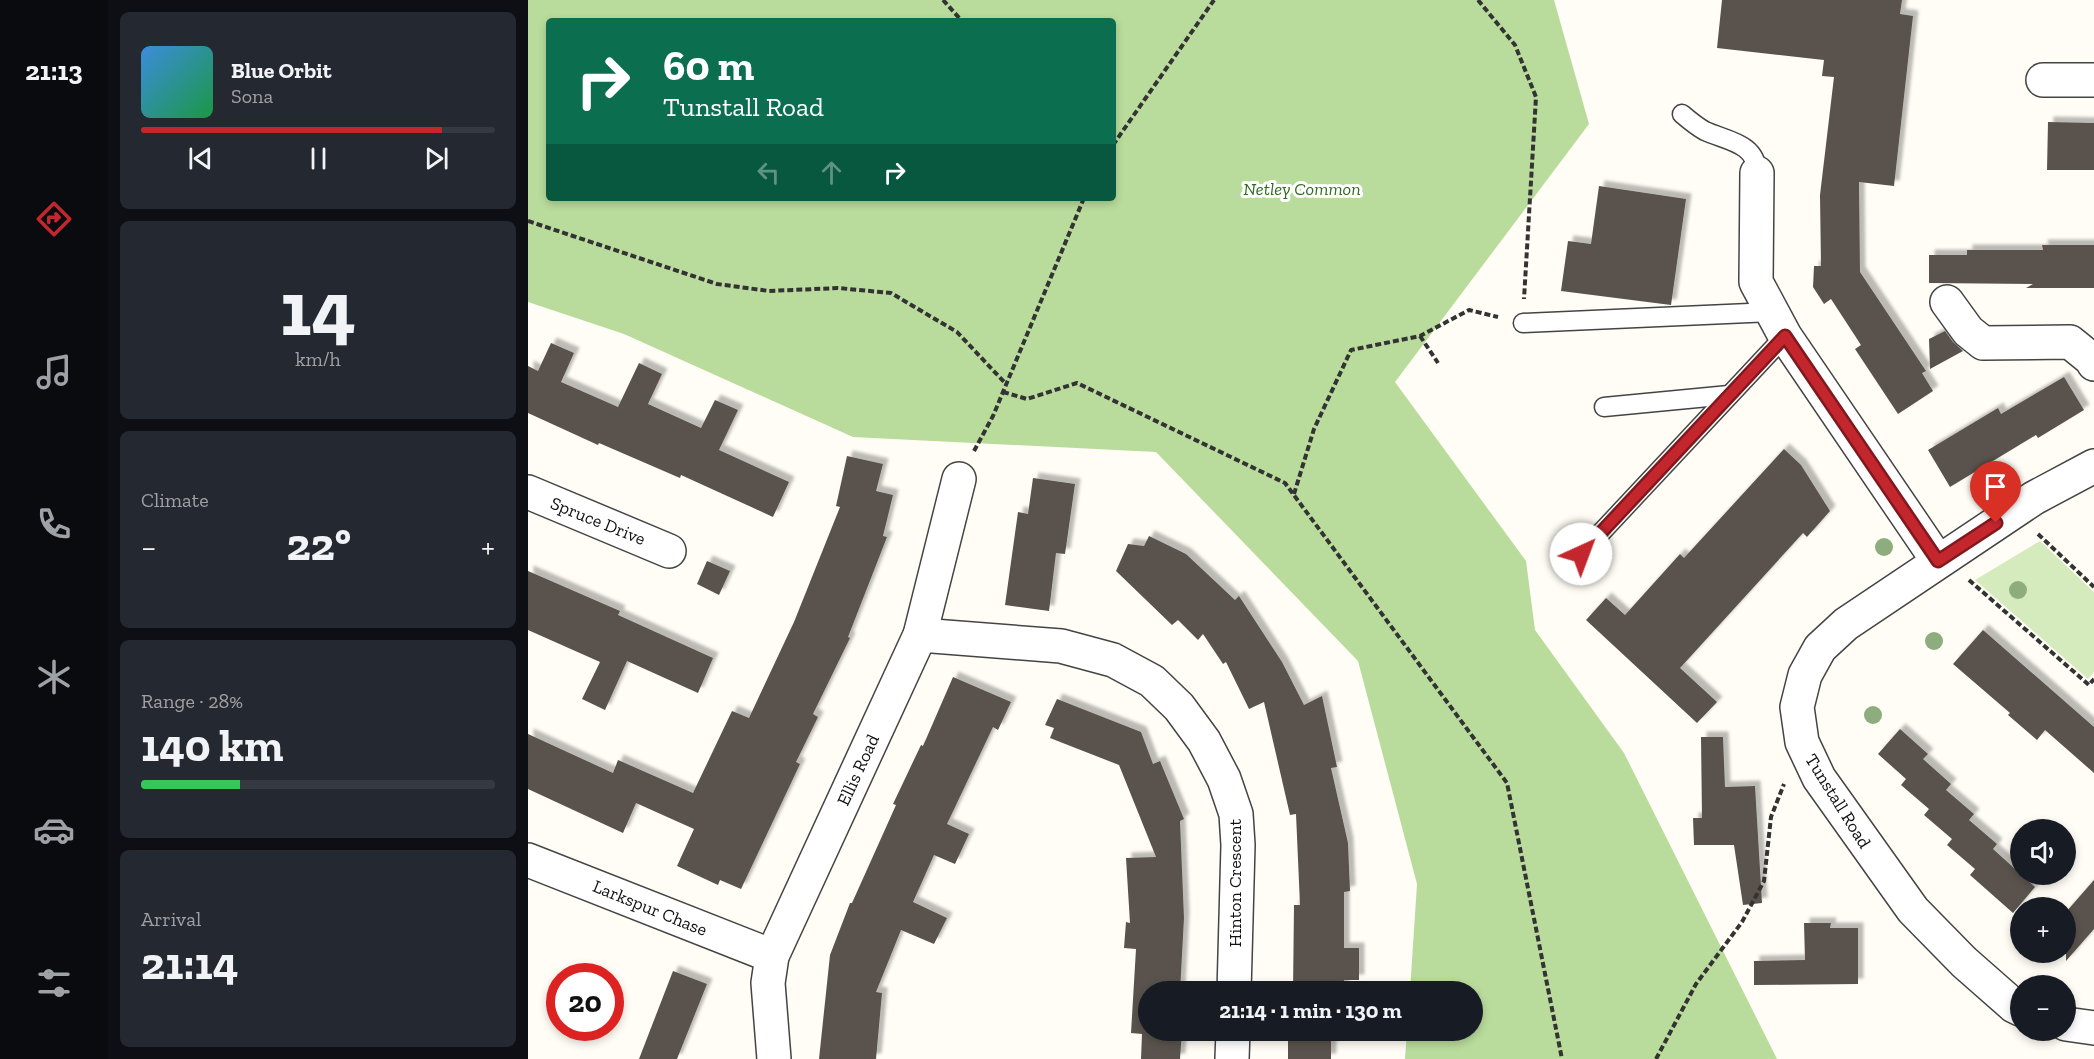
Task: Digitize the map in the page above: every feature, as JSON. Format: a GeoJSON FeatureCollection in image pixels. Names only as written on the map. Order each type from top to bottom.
{"type":"FeatureCollection","features":[{"type":"Feature","properties":{"kind":"street"},"geometry":{"type":"LineString","coordinates":[[2043,80],[2094,80]]}},
{"type":"Feature","properties":{"kind":"street"},"geometry":{"type":"LineString","coordinates":[[1757,173],[1756,282],[1778,324],[1941,559]]}},
{"type":"Feature","properties":{"kind":"street"},"geometry":{"type":"LineString","coordinates":[[1947,302],[1968,331],[1983,344],[2070,342],[2094,364]]}},
{"type":"Feature","properties":{"kind":"street","name":"Tunstall Road"},"geometry":{"type":"LineString","coordinates":[[2010,1002],[1964,962],[1913,910],[1819,778],[1802,742],[1797,706],[1805,675],[1820,648],[1846,624],[2034,498],[2094,466]]}},
{"type":"Feature","properties":{"kind":"street","name":"Ellis Road"},"geometry":{"type":"LineString","coordinates":[[774,1059],[768,983],[772,956],[920,634],[959,479]]}},
{"type":"Feature","properties":{"kind":"street","name":"Spruce Drive"},"geometry":{"type":"LineString","coordinates":[[528,492],[669,551]]}},
{"type":"Feature","properties":{"kind":"street","name":"Hinton Crescent"},"geometry":{"type":"LineString","coordinates":[[920,634],[1062,646],[1113,660],[1152,681],[1179,707],[1204,741],[1224,779],[1236,814],[1238,845],[1234,981]]}},
{"type":"Feature","properties":{"kind":"street","name":"Larkspur Chase"},"geometry":{"type":"LineString","coordinates":[[528,860],[772,956]]}},
{"type":"Feature","properties":{"kind":"street"},"geometry":{"type":"LineString","coordinates":[[2076,1025],[2094,1028]]}},
{"type":"Feature","properties":{"kind":"street"},"geometry":{"type":"LineString","coordinates":[[1232,1059],[1233,1041]]}},
{"type":"Feature","properties":{"kind":"lane"},"geometry":{"type":"LineString","coordinates":[[1682,114],[1707,131],[1739,144],[1751,153],[1757,161],[1757,173]]}},
{"type":"Feature","properties":{"kind":"lane"},"geometry":{"type":"LineString","coordinates":[[1523,323],[1778,324]]}},
{"type":"Feature","properties":{"kind":"lane"},"geometry":{"type":"LineString","coordinates":[[1581,554],[1729,395],[1778,324]]}},
{"type":"Feature","properties":{"kind":"lane"},"geometry":{"type":"LineString","coordinates":[[1604,407],[1729,395]]}},
{"type":"Feature","properties":{"kind":"path"},"geometry":{"type":"LineString","coordinates":[[943,0],[959,18]]}},
{"type":"Feature","properties":{"kind":"path"},"geometry":{"type":"LineString","coordinates":[[1116,141],[1214,0]]}},
{"type":"Feature","properties":{"kind":"path"},"geometry":{"type":"LineString","coordinates":[[1294,494],[1314,429],[1351,350],[1420,336],[1469,310],[1523,323],[1536,97],[1515,45],[1478,0]]}},
{"type":"Feature","properties":{"kind":"path"},"geometry":{"type":"LineString","coordinates":[[959,479],[993,416],[1083,201]]}},
{"type":"Feature","properties":{"kind":"path"},"geometry":{"type":"LineString","coordinates":[[528,221],[717,284],[769,291],[838,288],[891,293],[957,332],[1006,384]]}},
{"type":"Feature","properties":{"kind":"path"},"geometry":{"type":"LineString","coordinates":[[1420,336],[1438,363]]}},
{"type":"Feature","properties":{"kind":"path"},"geometry":{"type":"LineString","coordinates":[[1003,392],[1027,399],[1077,383],[1286,483],[1507,783],[1562,1059]]}},
{"type":"Feature","properties":{"kind":"path"},"geometry":{"type":"LineString","coordinates":[[2014,511],[2094,587]]}},
{"type":"Feature","properties":{"kind":"path"},"geometry":{"type":"LineString","coordinates":[[1941,559],[2089,685],[2094,679]]}},
{"type":"Feature","properties":{"kind":"path"},"geometry":{"type":"LineString","coordinates":[[1656,1059],[1696,984],[1742,922],[1764,881],[1771,817],[1802,742]]}},
{"type":"Feature","properties":{"kind":"green space","name":"Netley Common"},"geometry":{"type":"Polygon","coordinates":[[[528,0],[1554,0],[1589,124],[1395,382],[1526,561],[1535,630],[1624,753],[1777,1059],[1405,1059],[1406,1041],[1483,1041],[1483,981],[1411,981],[1417,884],[1358,661],[1156,452],[853,437],[624,334],[528,302],[528,0]]]}},
{"type":"Feature","properties":{"kind":"green space"},"geometry":{"type":"Polygon","coordinates":[[[2040,541],[2094,592],[2094,672],[2088,679],[1975,580],[2040,541]]]}},
{"type":"Feature","properties":{"kind":"building"},"geometry":{"type":"Polygon","coordinates":[[[1722,0],[1902,0],[1900,14],[1913,16],[1894,186],[1859,182],[1860,272],[1926,371],[1922,373],[1933,391],[1898,414],[1855,349],[1861,345],[1831,299],[1824,304],[1813,287],[1814,266],[1821,266],[1820,195],[1834,77],[1822,76],[1824,60],[1717,48],[1722,0]]]}},
{"type":"Feature","properties":{"kind":"building"},"geometry":{"type":"Polygon","coordinates":[[[2048,122],[2094,123],[2094,170],[2047,170],[2048,122]]]}},
{"type":"Feature","properties":{"kind":"building"},"geometry":{"type":"Polygon","coordinates":[[[1599,186],[1686,199],[1671,305],[1561,291],[1568,241],[1591,244],[1599,186]]]}},
{"type":"Feature","properties":{"kind":"building"},"geometry":{"type":"Polygon","coordinates":[[[2042,245],[2094,245],[2094,288],[2026,288],[2033,284],[1929,283],[1929,255],[1967,255],[1967,250],[2043,250],[2042,245]]]}},
{"type":"Feature","properties":{"kind":"building"},"geometry":{"type":"Polygon","coordinates":[[[1945,331],[1963,351],[1930,369],[1929,339],[1945,331]]]}},
{"type":"Feature","properties":{"kind":"building"},"geometry":{"type":"Polygon","coordinates":[[[551,343],[574,353],[561,382],[618,407],[639,363],[662,374],[648,404],[701,428],[715,400],[738,410],[719,450],[789,482],[773,517],[681,475],[680,478],[599,443],[598,445],[528,413],[528,366],[538,371],[551,343]]]}},
{"type":"Feature","properties":{"kind":"building"},"geometry":{"type":"Polygon","coordinates":[[[2064,377],[2084,410],[2038,438],[2036,435],[1950,487],[1928,450],[1998,408],[2001,414],[2064,377]]]}},
{"type":"Feature","properties":{"kind":"building"},"geometry":{"type":"Polygon","coordinates":[[[1784,449],[1801,465],[1830,511],[1807,537],[1803,533],[1680,668],[1717,702],[1697,723],[1586,620],[1606,598],[1625,615],[1680,554],[1684,558],[1784,449]]]}},
{"type":"Feature","properties":{"kind":"building"},"geometry":{"type":"Polygon","coordinates":[[[847,456],[883,464],[876,491],[893,495],[883,536],[887,537],[848,637],[850,638],[813,714],[818,717],[796,762],[800,764],[741,889],[720,880],[718,885],[677,866],[694,829],[636,803],[623,833],[528,789],[528,734],[613,773],[618,760],[693,793],[732,711],[749,718],[794,622],[840,507],[836,506],[847,456]]]}},
{"type":"Feature","properties":{"kind":"building"},"geometry":{"type":"Polygon","coordinates":[[[1033,478],[1075,484],[1065,554],[1056,553],[1049,611],[1005,605],[1018,512],[1028,514],[1033,478]]]}},
{"type":"Feature","properties":{"kind":"building"},"geometry":{"type":"Polygon","coordinates":[[[1149,536],[1186,554],[1235,600],[1239,596],[1282,662],[1304,705],[1322,696],[1337,767],[1331,768],[1348,843],[1350,891],[1344,892],[1344,948],[1359,948],[1359,980],[1293,981],[1294,905],[1300,905],[1296,814],[1290,815],[1264,702],[1249,709],[1226,662],[1223,664],[1203,634],[1198,640],[1178,620],[1172,625],[1116,571],[1128,544],[1144,546],[1149,536]]]}},
{"type":"Feature","properties":{"kind":"building"},"geometry":{"type":"Polygon","coordinates":[[[707,561],[730,571],[719,595],[697,584],[707,561]]]}},
{"type":"Feature","properties":{"kind":"building"},"geometry":{"type":"Polygon","coordinates":[[[528,571],[620,611],[618,615],[713,658],[698,693],[627,661],[605,710],[582,699],[600,662],[528,630],[528,571]]]}},
{"type":"Feature","properties":{"kind":"building"},"geometry":{"type":"Polygon","coordinates":[[[1983,630],[2094,727],[2094,773],[2045,730],[2037,740],[2008,715],[2010,713],[1953,664],[1983,630]]]}},
{"type":"Feature","properties":{"kind":"building"},"geometry":{"type":"Polygon","coordinates":[[[953,677],[1011,702],[998,730],[993,727],[947,824],[969,834],[955,864],[934,855],[913,902],[947,918],[934,944],[901,930],[876,992],[882,993],[876,1059],[819,1059],[830,955],[850,903],[852,903],[896,805],[893,804],[921,745],[923,746],[953,677]]]}},
{"type":"Feature","properties":{"kind":"building"},"geometry":{"type":"Polygon","coordinates":[[[1057,699],[1141,732],[1153,764],[1160,761],[1184,819],[1180,821],[1184,918],[1181,981],[1138,981],[1138,1034],[1131,1033],[1136,949],[1124,948],[1126,922],[1130,923],[1126,858],[1156,857],[1119,765],[1050,738],[1054,728],[1045,725],[1057,699]]]}},
{"type":"Feature","properties":{"kind":"building"},"geometry":{"type":"Polygon","coordinates":[[[1900,729],[1928,754],[1923,759],[1951,784],[1946,790],[1974,814],[1969,820],[1997,844],[1993,849],[2010,864],[2010,885],[2033,885],[2035,887],[2027,897],[2010,897],[2010,910],[1970,875],[1975,869],[1947,845],[1952,839],[1924,815],[1929,809],[1901,785],[1906,779],[1878,754],[1900,729]]]}},
{"type":"Feature","properties":{"kind":"building"},"geometry":{"type":"Polygon","coordinates":[[[1701,737],[1723,737],[1725,787],[1755,786],[1762,903],[1743,905],[1734,845],[1694,845],[1693,818],[1702,818],[1701,737]]]}},
{"type":"Feature","properties":{"kind":"building"},"geometry":{"type":"Polygon","coordinates":[[[2094,880],[2094,929],[2076,950],[2076,901],[2094,880]]]}},
{"type":"Feature","properties":{"kind":"building"},"geometry":{"type":"Polygon","coordinates":[[[1804,923],[1831,923],[1830,928],[1858,928],[1858,984],[1754,985],[1754,961],[1805,960],[1804,923]]]}},
{"type":"Feature","properties":{"kind":"building"},"geometry":{"type":"Polygon","coordinates":[[[673,971],[707,984],[677,1059],[639,1059],[673,971]]]}},
{"type":"Feature","properties":{"kind":"building"},"geometry":{"type":"Polygon","coordinates":[[[1142,1041],[1181,1041],[1180,1059],[1141,1059],[1142,1041]]]}},
{"type":"Feature","properties":{"kind":"building"},"geometry":{"type":"Polygon","coordinates":[[[1288,1041],[1331,1041],[1331,1059],[1288,1059],[1288,1041]]]}},
{"type":"Feature","properties":{"kind":"route"},"geometry":{"type":"LineString","coordinates":[[1581,554],[1785,336],[1938,561],[1996,523]]}}]}
